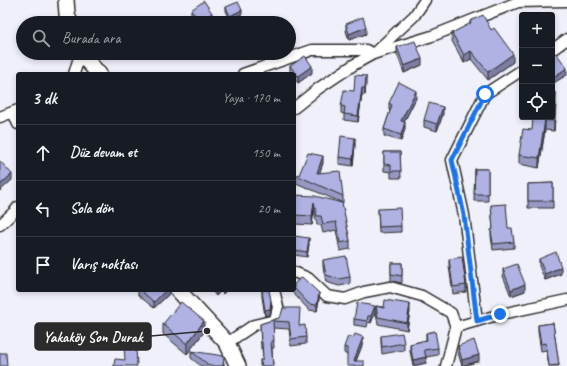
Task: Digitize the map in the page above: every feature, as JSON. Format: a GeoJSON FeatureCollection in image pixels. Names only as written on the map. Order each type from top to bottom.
{"type":"FeatureCollection","features":[{"type":"Feature","properties":{"kind":"street"},"geometry":{"type":"LineString","coordinates":[[66,0],[68,16]]}},
{"type":"Feature","properties":{"kind":"street"},"geometry":{"type":"LineString","coordinates":[[373,54],[414,16],[425,0]]}},
{"type":"Feature","properties":{"kind":"street"},"geometry":{"type":"LineString","coordinates":[[296,106],[319,88],[373,54],[432,36],[518,2],[567,1]]}},
{"type":"Feature","properties":{"kind":"street"},"geometry":{"type":"LineString","coordinates":[[555,48],[567,40]]}},
{"type":"Feature","properties":{"kind":"street"},"geometry":{"type":"LineString","coordinates":[[296,56],[312,50],[366,50],[373,54]]}},
{"type":"Feature","properties":{"kind":"street"},"geometry":{"type":"LineString","coordinates":[[75,72],[78,60]]}},
{"type":"Feature","properties":{"kind":"street"},"geometry":{"type":"LineString","coordinates":[[86,60],[97,72]]}},
{"type":"Feature","properties":{"kind":"street"},"geometry":{"type":"LineString","coordinates":[[249,72],[283,60]]}},
{"type":"Feature","properties":{"kind":"street"},"geometry":{"type":"LineString","coordinates":[[477,321],[464,215],[452,160],[485,94],[519,72]]}},
{"type":"Feature","properties":{"kind":"street"},"geometry":{"type":"LineString","coordinates":[[0,117],[16,111]]}},
{"type":"Feature","properties":{"kind":"street"},"geometry":{"type":"LineString","coordinates":[[0,225],[16,210]]}},
{"type":"Feature","properties":{"kind":"street"},"geometry":{"type":"LineString","coordinates":[[296,273],[308,278],[326,296],[345,299],[364,292],[390,287],[422,296],[451,313],[456,327],[446,366]]}},
{"type":"Feature","properties":{"kind":"street"},"geometry":{"type":"LineString","coordinates":[[180,292],[227,343],[238,366]]}},
{"type":"Feature","properties":{"kind":"street"},"geometry":{"type":"LineString","coordinates":[[227,343],[254,325],[275,320],[278,307],[274,292]]}},
{"type":"Feature","properties":{"kind":"street"},"geometry":{"type":"LineString","coordinates":[[456,327],[500,314],[567,300]]}},
{"type":"Feature","properties":{"kind":"building"},"geometry":{"type":"Polygon","coordinates":[[[204,1],[212,13],[208,16],[196,16],[191,10],[204,1]]]}},
{"type":"Feature","properties":{"kind":"building"},"geometry":{"type":"Polygon","coordinates":[[[238,2],[242,10],[230,16],[226,7],[238,2]]]}},
{"type":"Feature","properties":{"kind":"building"},"geometry":{"type":"Polygon","coordinates":[[[483,15],[491,30],[494,28],[513,54],[488,72],[471,51],[464,55],[452,33],[471,23],[470,21],[483,15]]]}},
{"type":"Feature","properties":{"kind":"building"},"geometry":{"type":"Polygon","coordinates":[[[363,17],[366,27],[349,34],[346,24],[363,17]]]}},
{"type":"Feature","properties":{"kind":"building"},"geometry":{"type":"Polygon","coordinates":[[[415,41],[422,59],[404,66],[397,47],[415,41]]]}},
{"type":"Feature","properties":{"kind":"building"},"geometry":{"type":"Polygon","coordinates":[[[555,54],[567,68],[555,76],[555,54]]]}},
{"type":"Feature","properties":{"kind":"building"},"geometry":{"type":"Polygon","coordinates":[[[305,56],[312,66],[298,76],[290,66],[305,56]]]}},
{"type":"Feature","properties":{"kind":"building"},"geometry":{"type":"Polygon","coordinates":[[[355,75],[366,76],[365,88],[362,88],[358,116],[344,114],[345,107],[341,106],[344,90],[354,91],[355,75]]]}},
{"type":"Feature","properties":{"kind":"building"},"geometry":{"type":"Polygon","coordinates":[[[399,82],[416,91],[401,121],[405,122],[401,135],[384,129],[392,105],[389,103],[399,82]]]}},
{"type":"Feature","properties":{"kind":"building"},"geometry":{"type":"Polygon","coordinates":[[[429,103],[443,107],[437,124],[424,120],[429,103]]]}},
{"type":"Feature","properties":{"kind":"building"},"geometry":{"type":"Polygon","coordinates":[[[533,120],[545,120],[539,158],[519,155],[523,129],[532,130],[533,120]]]}},
{"type":"Feature","properties":{"kind":"building"},"geometry":{"type":"Polygon","coordinates":[[[341,136],[355,138],[353,159],[339,157],[341,136]]]}},
{"type":"Feature","properties":{"kind":"building"},"geometry":{"type":"Polygon","coordinates":[[[384,152],[400,152],[401,171],[391,171],[391,165],[384,164],[384,152]]]}},
{"type":"Feature","properties":{"kind":"building"},"geometry":{"type":"Polygon","coordinates":[[[308,153],[323,156],[317,173],[340,171],[343,196],[296,175],[299,175],[308,153]]]}},
{"type":"Feature","properties":{"kind":"building"},"geometry":{"type":"Polygon","coordinates":[[[0,161],[12,174],[0,185],[0,161]]]}},
{"type":"Feature","properties":{"kind":"building"},"geometry":{"type":"Polygon","coordinates":[[[475,169],[488,169],[488,194],[474,194],[475,169]]]}},
{"type":"Feature","properties":{"kind":"building"},"geometry":{"type":"Polygon","coordinates":[[[553,183],[553,201],[528,201],[528,184],[553,183]]]}},
{"type":"Feature","properties":{"kind":"building"},"geometry":{"type":"Polygon","coordinates":[[[296,195],[315,196],[342,203],[350,241],[340,243],[336,222],[323,224],[321,216],[317,216],[314,202],[312,216],[296,215],[296,195]]]}},
{"type":"Feature","properties":{"kind":"building"},"geometry":{"type":"Polygon","coordinates":[[[506,204],[508,228],[512,228],[514,242],[493,244],[491,230],[493,229],[491,205],[506,204]]]}},
{"type":"Feature","properties":{"kind":"building"},"geometry":{"type":"Polygon","coordinates":[[[400,208],[401,226],[379,227],[378,209],[400,208]]]}},
{"type":"Feature","properties":{"kind":"building"},"geometry":{"type":"Polygon","coordinates":[[[296,236],[309,238],[307,252],[296,250],[296,236]]]}},
{"type":"Feature","properties":{"kind":"building"},"geometry":{"type":"Polygon","coordinates":[[[556,252],[561,267],[545,274],[539,259],[556,252]]]}},
{"type":"Feature","properties":{"kind":"building"},"geometry":{"type":"Polygon","coordinates":[[[346,256],[350,277],[339,279],[326,275],[323,260],[346,256]]]}},
{"type":"Feature","properties":{"kind":"building"},"geometry":{"type":"Polygon","coordinates":[[[462,257],[466,285],[453,287],[449,259],[462,257]]]}},
{"type":"Feature","properties":{"kind":"building"},"geometry":{"type":"Polygon","coordinates":[[[391,263],[402,263],[402,276],[391,274],[391,263]]]}},
{"type":"Feature","properties":{"kind":"building"},"geometry":{"type":"Polygon","coordinates":[[[517,264],[525,284],[511,290],[503,269],[517,264]]]}},
{"type":"Feature","properties":{"kind":"building"},"geometry":{"type":"Polygon","coordinates":[[[302,277],[319,293],[317,305],[309,304],[296,290],[296,282],[302,277]]]}},
{"type":"Feature","properties":{"kind":"building"},"geometry":{"type":"Polygon","coordinates":[[[142,292],[164,292],[154,302],[142,292]]]}},
{"type":"Feature","properties":{"kind":"building"},"geometry":{"type":"Polygon","coordinates":[[[262,292],[269,292],[271,301],[270,309],[265,310],[262,292]]]}},
{"type":"Feature","properties":{"kind":"building"},"geometry":{"type":"Polygon","coordinates":[[[385,300],[410,304],[407,323],[378,317],[376,306],[384,308],[385,300]]]}},
{"type":"Feature","properties":{"kind":"building"},"geometry":{"type":"Polygon","coordinates":[[[181,302],[204,321],[187,344],[163,324],[181,302]]]}},
{"type":"Feature","properties":{"kind":"building"},"geometry":{"type":"Polygon","coordinates":[[[357,303],[375,306],[371,316],[368,316],[367,321],[354,319],[357,303]]]}},
{"type":"Feature","properties":{"kind":"building"},"geometry":{"type":"Polygon","coordinates":[[[283,308],[300,308],[299,326],[305,325],[306,337],[291,339],[289,322],[273,321],[274,341],[271,341],[273,366],[262,366],[260,360],[263,359],[260,324],[279,318],[283,308]]]}},
{"type":"Feature","properties":{"kind":"building"},"geometry":{"type":"Polygon","coordinates":[[[553,323],[559,365],[549,366],[546,343],[541,344],[538,325],[553,323]]]}},
{"type":"Feature","properties":{"kind":"building"},"geometry":{"type":"Polygon","coordinates":[[[135,330],[137,366],[114,366],[115,359],[125,360],[123,331],[135,330]]]}},
{"type":"Feature","properties":{"kind":"building"},"geometry":{"type":"Polygon","coordinates":[[[435,331],[438,348],[424,350],[426,357],[413,360],[410,344],[427,340],[426,333],[435,331]]]}},
{"type":"Feature","properties":{"kind":"building"},"geometry":{"type":"Polygon","coordinates":[[[402,333],[404,343],[382,347],[381,336],[402,333]]]}},
{"type":"Feature","properties":{"kind":"building"},"geometry":{"type":"Polygon","coordinates":[[[355,334],[363,337],[354,361],[364,361],[364,366],[347,366],[347,348],[344,347],[348,336],[353,338],[355,334]]]}},
{"type":"Feature","properties":{"kind":"building"},"geometry":{"type":"Polygon","coordinates":[[[474,340],[479,355],[462,360],[458,346],[474,340]]]}},
{"type":"Feature","properties":{"kind":"building"},"geometry":{"type":"Polygon","coordinates":[[[191,351],[224,356],[223,366],[210,366],[191,351]]]}},
{"type":"Feature","properties":{"kind":"building"},"geometry":{"type":"Polygon","coordinates":[[[0,353],[6,353],[7,366],[0,366],[0,353]]]}},
{"type":"Feature","properties":{"kind":"place","name":"Yakaköy Son Durak"},"geometry":{"type":"Point","coordinates":[207,331]}},
{"type":"Feature","properties":{"kind":"route"},"geometry":{"type":"LineString","coordinates":[[485,94],[452,160],[464,215],[477,321],[500,314]]}}]}
